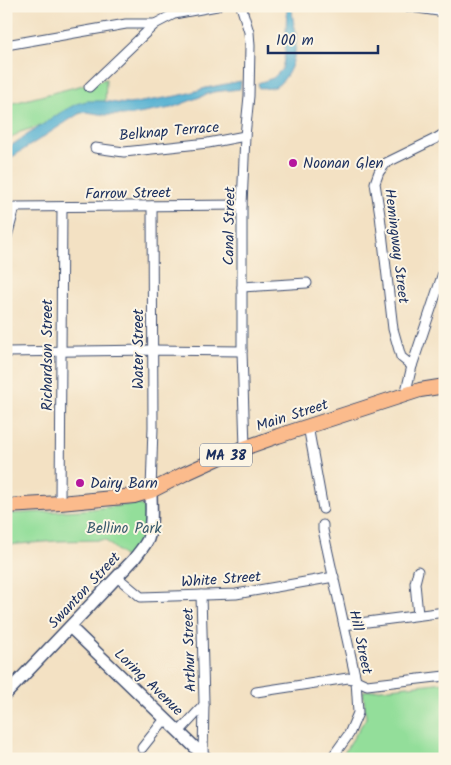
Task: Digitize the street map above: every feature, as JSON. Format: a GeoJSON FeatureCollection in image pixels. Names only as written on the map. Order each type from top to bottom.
{"type":"FeatureCollection","features":[{"type":"Feature","properties":{"kind":"main road","name":"Main Street"},"geometry":{"type":"LineString","coordinates":[[6,506],[134,496],[151,491],[184,474],[245,448],[420,390],[445,386]]}},
{"type":"Feature","properties":{"kind":"street"},"geometry":{"type":"LineString","coordinates":[[89,87],[155,24],[174,14],[217,6]]}},
{"type":"Feature","properties":{"kind":"street","name":"Canal Street"},"geometry":{"type":"LineString","coordinates":[[240,6],[249,32],[250,46],[249,96],[242,205],[242,351],[245,448]]}},
{"type":"Feature","properties":{"kind":"street"},"geometry":{"type":"LineString","coordinates":[[404,6],[445,12]]}},
{"type":"Feature","properties":{"kind":"street"},"geometry":{"type":"LineString","coordinates":[[6,45],[126,24],[155,24]]}},
{"type":"Feature","properties":{"kind":"street","name":"Hemingway Street"},"geometry":{"type":"LineString","coordinates":[[412,366],[401,357],[393,329],[375,183],[379,172],[386,163],[445,133]]}},
{"type":"Feature","properties":{"kind":"street","name":"Belknap Terrace"},"geometry":{"type":"LineString","coordinates":[[95,148],[124,152],[208,143],[245,136]]}},
{"type":"Feature","properties":{"kind":"street","name":"Farrow Street"},"geometry":{"type":"LineString","coordinates":[[6,240],[15,207],[242,205]]}},
{"type":"Feature","properties":{"kind":"street","name":"Water Street"},"geometry":{"type":"LineString","coordinates":[[151,491],[152,206]]}},
{"type":"Feature","properties":{"kind":"street","name":"Richardson Street"},"geometry":{"type":"LineString","coordinates":[[60,503],[62,207]]}},
{"type":"Feature","properties":{"kind":"street","name":"Hemingway Street"},"geometry":{"type":"LineString","coordinates":[[405,395],[412,366],[445,267]]}},
{"type":"Feature","properties":{"kind":"street"},"geometry":{"type":"LineString","coordinates":[[242,287],[307,283]]}},
{"type":"Feature","properties":{"kind":"street"},"geometry":{"type":"LineString","coordinates":[[6,352],[242,351]]}},
{"type":"Feature","properties":{"kind":"street"},"geometry":{"type":"LineString","coordinates":[[308,426],[323,509]]}},
{"type":"Feature","properties":{"kind":"street","name":"Swanton Street"},"geometry":{"type":"LineString","coordinates":[[6,694],[134,559],[148,540],[152,519],[151,491]]}},
{"type":"Feature","properties":{"kind":"street","name":"Hill Street"},"geometry":{"type":"LineString","coordinates":[[323,525],[356,680],[358,713],[348,734],[331,759]]}},
{"type":"Feature","properties":{"kind":"street"},"geometry":{"type":"LineString","coordinates":[[418,571],[415,583],[418,615]]}},
{"type":"Feature","properties":{"kind":"street","name":"White Street"},"geometry":{"type":"LineString","coordinates":[[117,577],[141,597],[236,594],[334,577]]}},
{"type":"Feature","properties":{"kind":"street","name":"Arthur Street"},"geometry":{"type":"LineString","coordinates":[[202,595],[205,757]]}},
{"type":"Feature","properties":{"kind":"street"},"geometry":{"type":"LineString","coordinates":[[344,625],[445,612]]}},
{"type":"Feature","properties":{"kind":"street","name":"Loring Avenue"},"geometry":{"type":"LineString","coordinates":[[70,627],[205,757]]}},
{"type":"Feature","properties":{"kind":"street"},"geometry":{"type":"LineString","coordinates":[[256,692],[348,678],[367,685],[445,676]]}},
{"type":"Feature","properties":{"kind":"street","name":"Arthur Street"},"geometry":{"type":"LineString","coordinates":[[179,732],[204,705]]}},
{"type":"Feature","properties":{"kind":"street"},"geometry":{"type":"LineString","coordinates":[[142,748],[165,719]]}},
{"type":"Feature","properties":{"kind":"green space"},"geometry":{"type":"Polygon","coordinates":[[[106,79],[105,106],[20,132],[6,142],[6,105],[106,79]]]}},
{"type":"Feature","properties":{"kind":"green space","name":"Bellino Park"},"geometry":{"type":"Polygon","coordinates":[[[136,504],[144,507],[148,514],[144,540],[127,559],[105,540],[6,545],[6,514],[82,510],[136,504]]]}},
{"type":"Feature","properties":{"kind":"green space"},"geometry":{"type":"Polygon","coordinates":[[[445,682],[445,759],[340,759],[366,718],[363,691],[445,682]]]}},
{"type":"Feature","properties":{"kind":"water"},"geometry":{"type":"Polygon","coordinates":[[[287,6],[292,8],[296,32],[296,48],[292,64],[281,83],[275,87],[259,88],[258,83],[273,78],[282,69],[285,54],[287,6]]]}},
{"type":"Feature","properties":{"kind":"water"},"geometry":{"type":"Polygon","coordinates":[[[241,81],[240,89],[213,92],[171,108],[133,115],[80,113],[6,161],[6,149],[76,104],[87,101],[104,101],[129,104],[186,94],[241,81]]]}},
{"type":"Feature","properties":{"kind":"place","name":"Noonan Glen"},"geometry":{"type":"Point","coordinates":[293,163]}},
{"type":"Feature","properties":{"kind":"place","name":"Dairy Barn"},"geometry":{"type":"Point","coordinates":[80,483]}}]}
